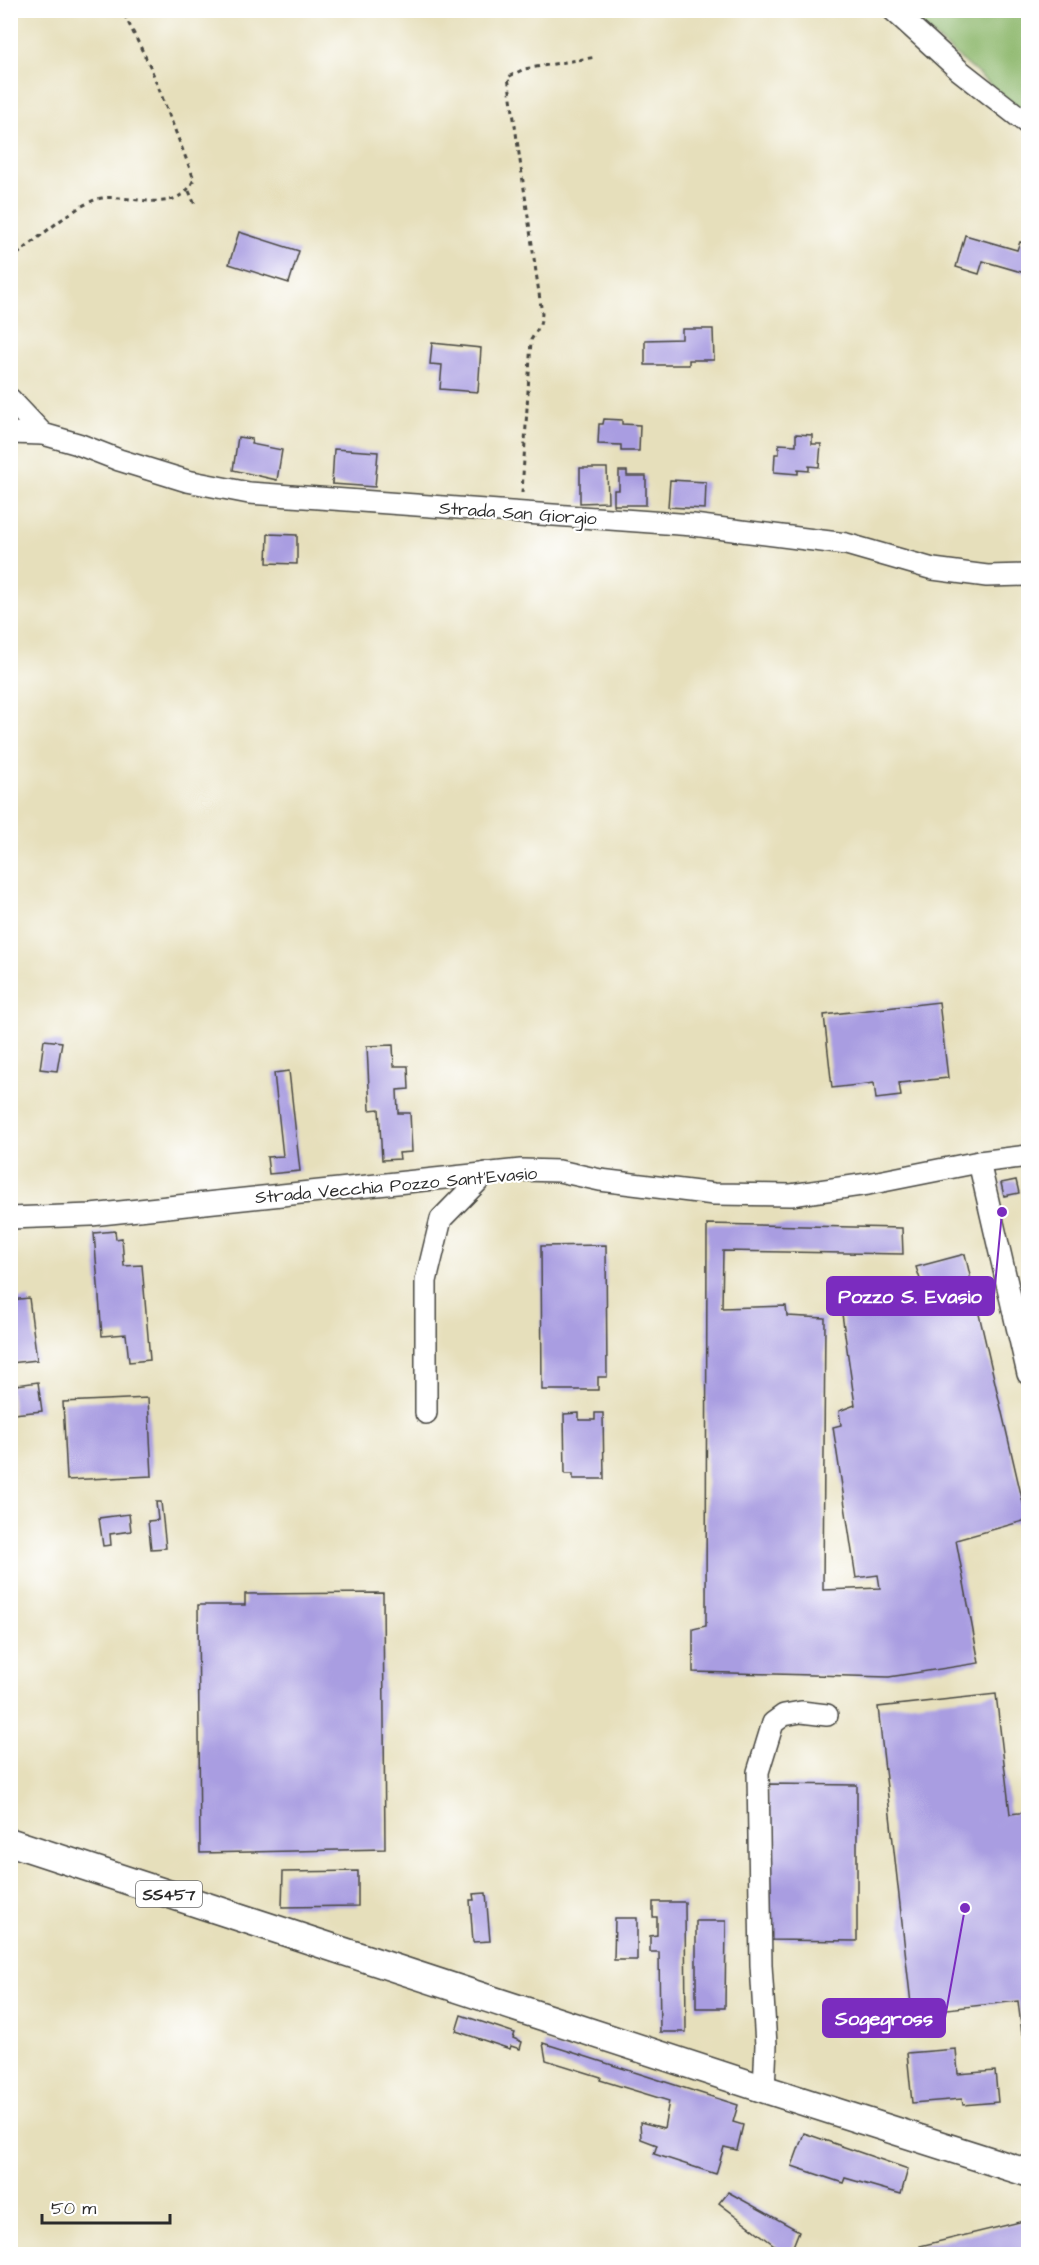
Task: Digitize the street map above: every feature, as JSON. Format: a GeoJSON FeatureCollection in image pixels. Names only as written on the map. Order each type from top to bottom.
{"type":"FeatureCollection","features":[{"type":"Feature","properties":{"kind":"main road","name":"SS457"},"geometry":{"type":"LineString","coordinates":[[10,1842],[764,2089]]}},
{"type":"Feature","properties":{"kind":"main road"},"geometry":{"type":"LineString","coordinates":[[764,2089],[1029,2173]]}},
{"type":"Feature","properties":{"kind":"street"},"geometry":{"type":"LineString","coordinates":[[893,10],[960,70],[1029,124]]}},
{"type":"Feature","properties":{"kind":"street"},"geometry":{"type":"LineString","coordinates":[[10,399],[43,434]]}},
{"type":"Feature","properties":{"kind":"street","name":"Strada San Giorgio"},"geometry":{"type":"LineString","coordinates":[[10,433],[43,434],[187,481],[249,493],[693,525],[846,544],[933,569],[987,576],[1029,575]]}},
{"type":"Feature","properties":{"kind":"street","name":"Strada Vecchia Pozzo Sant'Evasio"},"geometry":{"type":"LineString","coordinates":[[10,1218],[91,1215],[521,1170],[559,1171],[600,1180],[714,1194],[791,1195],[868,1184],[979,1162],[1029,1156]]}},
{"type":"Feature","properties":{"kind":"street"},"geometry":{"type":"LineString","coordinates":[[979,1162],[1029,1374]]}},
{"type":"Feature","properties":{"kind":"street"},"geometry":{"type":"LineString","coordinates":[[426,1413],[426,1281],[441,1219],[486,1173]]}},
{"type":"Feature","properties":{"kind":"street"},"geometry":{"type":"LineString","coordinates":[[764,2089],[766,2045],[761,1965],[759,1772],[773,1723],[784,1715],[801,1712],[827,1714]]}},
{"type":"Feature","properties":{"kind":"path"},"geometry":{"type":"LineString","coordinates":[[10,260],[82,206],[102,198],[169,202],[189,191],[194,179],[150,66],[125,16]]}},
{"type":"Feature","properties":{"kind":"path"},"geometry":{"type":"LineString","coordinates":[[522,513],[531,340],[540,326],[542,314],[508,77],[524,69],[596,57]]}},
{"type":"Feature","properties":{"kind":"path"},"geometry":{"type":"LineString","coordinates":[[189,191],[195,205]]}},
{"type":"Feature","properties":{"kind":"green space"},"geometry":{"type":"Polygon","coordinates":[[[905,11],[1028,11],[1028,115],[1013,104],[905,11]]]}},
{"type":"Feature","properties":{"kind":"building"},"geometry":{"type":"Polygon","coordinates":[[[239,232],[299,251],[289,283],[229,264],[239,232]]]}},
{"type":"Feature","properties":{"kind":"building"},"geometry":{"type":"Polygon","coordinates":[[[965,235],[1017,250],[1020,242],[1028,244],[1028,274],[983,261],[979,274],[956,267],[965,235]]]}},
{"type":"Feature","properties":{"kind":"building"},"geometry":{"type":"Polygon","coordinates":[[[682,329],[713,329],[714,360],[689,360],[689,365],[645,365],[645,340],[682,339],[682,329]]]}},
{"type":"Feature","properties":{"kind":"building"},"geometry":{"type":"Polygon","coordinates":[[[432,343],[481,348],[478,392],[440,389],[442,365],[430,364],[432,343]]]}},
{"type":"Feature","properties":{"kind":"building"},"geometry":{"type":"Polygon","coordinates":[[[604,419],[622,420],[622,424],[640,425],[639,451],[621,451],[621,445],[598,444],[599,424],[603,424],[604,419]]]}},
{"type":"Feature","properties":{"kind":"building"},"geometry":{"type":"Polygon","coordinates":[[[796,434],[812,435],[812,444],[821,444],[819,467],[809,466],[809,471],[798,470],[798,474],[774,472],[775,454],[779,454],[779,444],[796,445],[796,434]]]}},
{"type":"Feature","properties":{"kind":"building"},"geometry":{"type":"Polygon","coordinates":[[[238,437],[252,439],[251,444],[282,450],[277,480],[233,470],[238,437]]]}},
{"type":"Feature","properties":{"kind":"building"},"geometry":{"type":"Polygon","coordinates":[[[334,449],[378,452],[375,487],[332,484],[334,449]]]}},
{"type":"Feature","properties":{"kind":"building"},"geometry":{"type":"Polygon","coordinates":[[[580,468],[607,468],[608,502],[580,503],[580,468]]]}},
{"type":"Feature","properties":{"kind":"building"},"geometry":{"type":"Polygon","coordinates":[[[619,471],[627,471],[627,476],[646,476],[646,505],[614,505],[614,490],[619,490],[619,471]]]}},
{"type":"Feature","properties":{"kind":"building"},"geometry":{"type":"Polygon","coordinates":[[[670,480],[706,482],[705,509],[668,507],[670,480]]]}},
{"type":"Feature","properties":{"kind":"building"},"geometry":{"type":"Polygon","coordinates":[[[268,534],[297,535],[297,564],[267,563],[268,534]]]}},
{"type":"Feature","properties":{"kind":"building"},"geometry":{"type":"Polygon","coordinates":[[[939,1002],[948,1078],[899,1083],[901,1096],[876,1099],[874,1083],[832,1088],[824,1015],[939,1002]]]}},
{"type":"Feature","properties":{"kind":"building"},"geometry":{"type":"Polygon","coordinates":[[[44,1040],[62,1042],[57,1071],[40,1069],[44,1040]]]}},
{"type":"Feature","properties":{"kind":"building"},"geometry":{"type":"Polygon","coordinates":[[[393,1045],[394,1066],[408,1066],[409,1089],[397,1090],[398,1113],[410,1113],[412,1152],[399,1153],[400,1159],[382,1160],[379,1109],[370,1110],[367,1046],[393,1045]]]}},
{"type":"Feature","properties":{"kind":"building"},"geometry":{"type":"Polygon","coordinates":[[[289,1071],[300,1171],[269,1174],[267,1157],[283,1156],[274,1073],[289,1071]]]}},
{"type":"Feature","properties":{"kind":"building"},"geometry":{"type":"Polygon","coordinates":[[[1016,1180],[1019,1193],[1004,1196],[1001,1183],[1016,1180]]]}},
{"type":"Feature","properties":{"kind":"building"},"geometry":{"type":"Polygon","coordinates":[[[707,1224],[902,1228],[903,1254],[723,1251],[722,1308],[786,1306],[787,1316],[825,1318],[823,1590],[880,1588],[878,1575],[856,1578],[833,1427],[841,1425],[839,1411],[855,1405],[842,1314],[892,1305],[891,1290],[921,1282],[916,1267],[965,1254],[1027,1520],[956,1540],[979,1663],[889,1677],[693,1672],[693,1629],[706,1626],[707,1224]]]}},
{"type":"Feature","properties":{"kind":"building"},"geometry":{"type":"Polygon","coordinates":[[[115,1231],[116,1239],[122,1238],[124,1266],[142,1265],[150,1360],[129,1362],[126,1334],[102,1336],[94,1233],[115,1231]]]}},
{"type":"Feature","properties":{"kind":"building"},"geometry":{"type":"Polygon","coordinates":[[[606,1245],[607,1377],[598,1377],[598,1390],[542,1390],[541,1246],[606,1245]]]}},
{"type":"Feature","properties":{"kind":"building"},"geometry":{"type":"Polygon","coordinates":[[[29,1298],[37,1360],[11,1363],[10,1300],[29,1298]]]}},
{"type":"Feature","properties":{"kind":"building"},"geometry":{"type":"Polygon","coordinates":[[[38,1382],[42,1411],[14,1414],[10,1386],[38,1382]]]}},
{"type":"Feature","properties":{"kind":"building"},"geometry":{"type":"Polygon","coordinates":[[[148,1398],[152,1476],[67,1480],[63,1402],[148,1398]]]}},
{"type":"Feature","properties":{"kind":"building"},"geometry":{"type":"Polygon","coordinates":[[[579,1413],[579,1420],[595,1420],[595,1413],[603,1413],[604,1479],[573,1479],[573,1474],[565,1474],[564,1414],[579,1413]]]}},
{"type":"Feature","properties":{"kind":"building"},"geometry":{"type":"Polygon","coordinates":[[[156,1502],[161,1502],[166,1548],[151,1549],[148,1521],[158,1520],[156,1502]]]}},
{"type":"Feature","properties":{"kind":"building"},"geometry":{"type":"Polygon","coordinates":[[[129,1514],[131,1531],[110,1534],[111,1545],[103,1546],[99,1518],[129,1514]]]}},
{"type":"Feature","properties":{"kind":"building"},"geometry":{"type":"Polygon","coordinates":[[[383,1593],[385,1849],[200,1853],[198,1605],[245,1605],[245,1594],[383,1593]]]}},
{"type":"Feature","properties":{"kind":"building"},"geometry":{"type":"Polygon","coordinates":[[[996,1694],[1010,1814],[1028,1812],[1028,2033],[1022,2034],[1018,2001],[912,2013],[878,1707],[996,1694]]]}},
{"type":"Feature","properties":{"kind":"building"},"geometry":{"type":"Polygon","coordinates":[[[768,1784],[857,1785],[857,1941],[767,1940],[768,1784]]]}},
{"type":"Feature","properties":{"kind":"building"},"geometry":{"type":"Polygon","coordinates":[[[358,1871],[358,1906],[282,1907],[283,1872],[358,1871]]]}},
{"type":"Feature","properties":{"kind":"building"},"geometry":{"type":"Polygon","coordinates":[[[486,1893],[490,1941],[473,1942],[470,1900],[474,1900],[473,1894],[486,1893]]]}},
{"type":"Feature","properties":{"kind":"building"},"geometry":{"type":"Polygon","coordinates":[[[653,1902],[685,1902],[686,2032],[660,2032],[659,1952],[650,1952],[650,1936],[657,1935],[657,1917],[653,1917],[653,1902]]]}},
{"type":"Feature","properties":{"kind":"building"},"geometry":{"type":"Polygon","coordinates":[[[615,1918],[637,1918],[637,1960],[614,1960],[615,1918]]]}},
{"type":"Feature","properties":{"kind":"building"},"geometry":{"type":"Polygon","coordinates":[[[696,1921],[726,1921],[725,2008],[696,2008],[696,1921]]]}},
{"type":"Feature","properties":{"kind":"building"},"geometry":{"type":"Polygon","coordinates":[[[461,2015],[515,2033],[513,2038],[522,2042],[520,2049],[511,2046],[510,2049],[456,2031],[461,2015]]]}},
{"type":"Feature","properties":{"kind":"building"},"geometry":{"type":"Polygon","coordinates":[[[543,2043],[738,2105],[733,2122],[743,2125],[737,2150],[724,2147],[716,2174],[654,2154],[657,2145],[641,2139],[640,2122],[664,2128],[669,2101],[600,2080],[601,2077],[546,2060],[543,2043]]]}},
{"type":"Feature","properties":{"kind":"building"},"geometry":{"type":"Polygon","coordinates":[[[956,2049],[958,2074],[995,2071],[998,2102],[963,2105],[962,2099],[912,2103],[907,2053],[956,2049]]]}},
{"type":"Feature","properties":{"kind":"building"},"geometry":{"type":"Polygon","coordinates":[[[804,2133],[908,2169],[901,2194],[845,2178],[843,2183],[792,2166],[804,2133]]]}},
{"type":"Feature","properties":{"kind":"building"},"geometry":{"type":"Polygon","coordinates":[[[728,2192],[799,2231],[790,2254],[786,2254],[719,2203],[728,2192]]]}},
{"type":"Feature","properties":{"kind":"building"},"geometry":{"type":"Polygon","coordinates":[[[1028,2220],[1028,2254],[922,2254],[920,2246],[1028,2220]]]}},
{"type":"Feature","properties":{"kind":"place","name":"Pozzo S. Evasio"},"geometry":{"type":"Point","coordinates":[1002,1212]}},
{"type":"Feature","properties":{"kind":"place","name":"Sogegross"},"geometry":{"type":"Point","coordinates":[965,1908]}}]}
